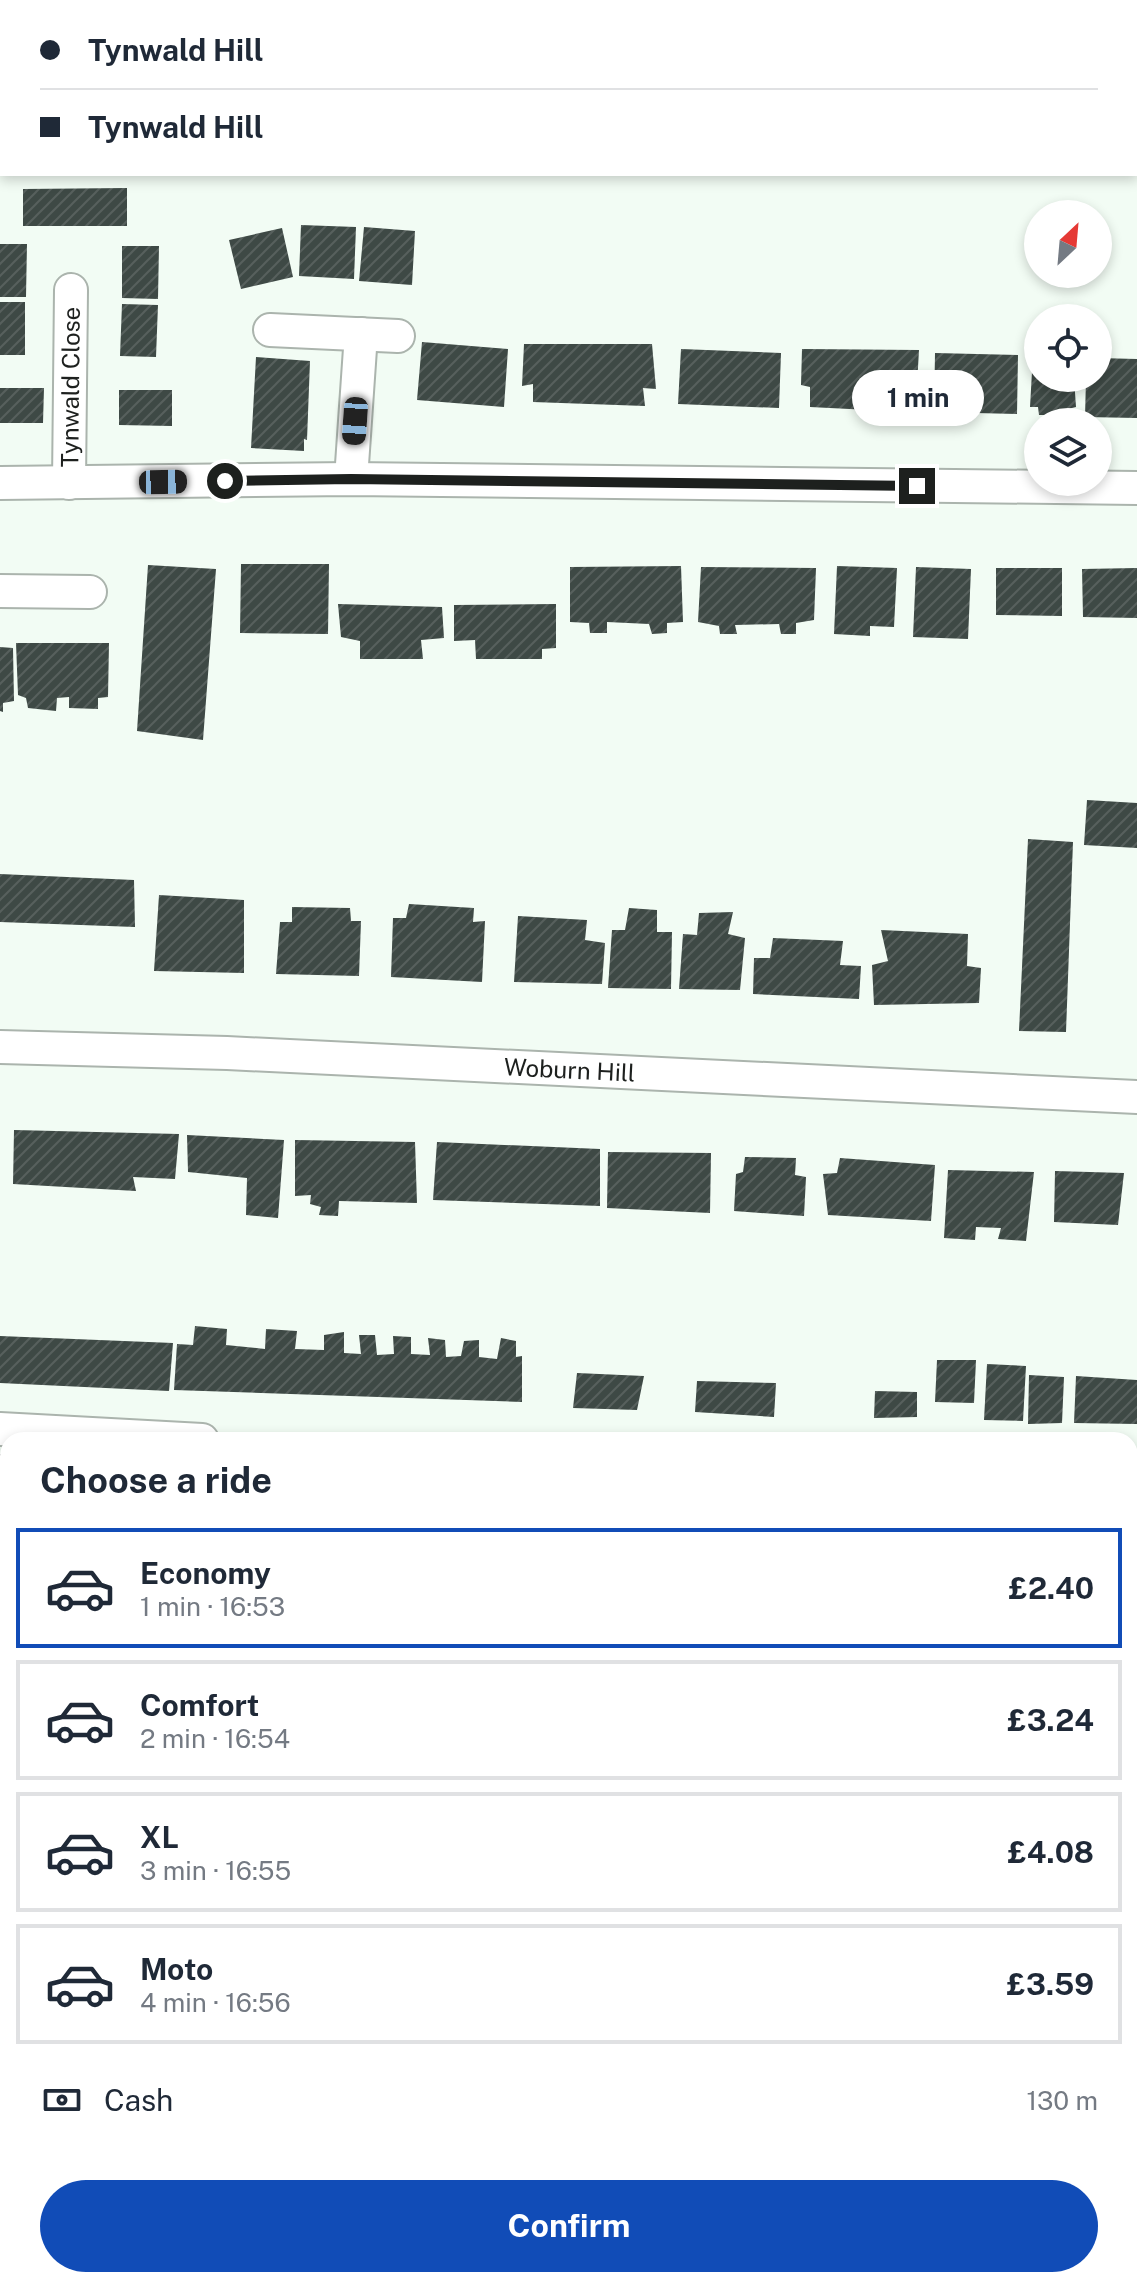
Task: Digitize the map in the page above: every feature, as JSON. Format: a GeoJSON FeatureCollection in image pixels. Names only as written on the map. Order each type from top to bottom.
{"type":"FeatureCollection","features":[{"type":"Feature","properties":{"kind":"street","name":"Tynwald Close"},"geometry":{"type":"LineString","coordinates":[[69,483],[71,290]]}},
{"type":"Feature","properties":{"kind":"street"},"geometry":{"type":"LineString","coordinates":[[270,330],[398,336]]}},
{"type":"Feature","properties":{"kind":"street"},"geometry":{"type":"LineString","coordinates":[[351,479],[361,334]]}},
{"type":"Feature","properties":{"kind":"street"},"geometry":{"type":"LineString","coordinates":[[0,483],[351,479],[1137,488]]}},
{"type":"Feature","properties":{"kind":"street"},"geometry":{"type":"LineString","coordinates":[[0,591],[90,592]]}},
{"type":"Feature","properties":{"kind":"street","name":"Woburn Hill"},"geometry":{"type":"LineString","coordinates":[[0,1047],[227,1053],[1137,1097]]}},
{"type":"Feature","properties":{"kind":"street"},"geometry":{"type":"LineString","coordinates":[[0,1429],[55,1432]]}},
{"type":"Feature","properties":{"kind":"building"},"geometry":{"type":"Polygon","coordinates":[[[127,188],[127,226],[23,226],[23,189],[127,188]]]}},
{"type":"Feature","properties":{"kind":"building"},"geometry":{"type":"Polygon","coordinates":[[[301,225],[356,227],[354,279],[299,276],[301,225]]]}},
{"type":"Feature","properties":{"kind":"building"},"geometry":{"type":"Polygon","coordinates":[[[364,227],[415,231],[412,285],[359,281],[364,227]]]}},
{"type":"Feature","properties":{"kind":"building"},"geometry":{"type":"Polygon","coordinates":[[[282,228],[293,277],[241,289],[229,240],[282,228]]]}},
{"type":"Feature","properties":{"kind":"building"},"geometry":{"type":"Polygon","coordinates":[[[0,244],[27,244],[26,297],[0,297],[0,244]]]}},
{"type":"Feature","properties":{"kind":"building"},"geometry":{"type":"Polygon","coordinates":[[[122,246],[159,246],[158,299],[122,298],[122,246]]]}},
{"type":"Feature","properties":{"kind":"building"},"geometry":{"type":"Polygon","coordinates":[[[0,302],[25,302],[25,355],[0,355],[0,302]]]}},
{"type":"Feature","properties":{"kind":"building"},"geometry":{"type":"Polygon","coordinates":[[[122,304],[158,305],[156,357],[120,356],[122,304]]]}},
{"type":"Feature","properties":{"kind":"building"},"geometry":{"type":"Polygon","coordinates":[[[422,342],[508,349],[504,407],[417,400],[422,342]]]}},
{"type":"Feature","properties":{"kind":"building"},"geometry":{"type":"Polygon","coordinates":[[[524,344],[652,344],[656,389],[643,388],[645,406],[533,402],[533,384],[522,386],[524,344]]]}},
{"type":"Feature","properties":{"kind":"building"},"geometry":{"type":"Polygon","coordinates":[[[681,349],[781,353],[779,408],[678,404],[681,349]]]}},
{"type":"Feature","properties":{"kind":"building"},"geometry":{"type":"Polygon","coordinates":[[[802,349],[919,350],[917,385],[908,386],[909,412],[810,407],[810,387],[801,385],[802,349]]]}},
{"type":"Feature","properties":{"kind":"building"},"geometry":{"type":"Polygon","coordinates":[[[935,353],[1018,355],[1017,414],[934,412],[935,353]]]}},
{"type":"Feature","properties":{"kind":"building"},"geometry":{"type":"Polygon","coordinates":[[[256,357],[310,361],[304,451],[251,448],[256,357]]]}},
{"type":"Feature","properties":{"kind":"building"},"geometry":{"type":"Polygon","coordinates":[[[1112,358],[1137,359],[1137,418],[1112,418],[1112,408],[1085,408],[1086,392],[1112,392],[1112,358]]]}},
{"type":"Feature","properties":{"kind":"building"},"geometry":{"type":"Polygon","coordinates":[[[0,388],[44,388],[43,423],[0,423],[0,388]]]}},
{"type":"Feature","properties":{"kind":"building"},"geometry":{"type":"Polygon","coordinates":[[[119,390],[172,390],[172,426],[119,425],[119,390]]]}},
{"type":"Feature","properties":{"kind":"building"},"geometry":{"type":"Polygon","coordinates":[[[1031,392],[1075,392],[1076,407],[1030,407],[1031,392]]]}},
{"type":"Feature","properties":{"kind":"building"},"geometry":{"type":"Polygon","coordinates":[[[241,564],[329,564],[328,634],[240,633],[241,564]]]}},
{"type":"Feature","properties":{"kind":"building"},"geometry":{"type":"Polygon","coordinates":[[[148,565],[216,569],[203,740],[137,731],[148,565]]]}},
{"type":"Feature","properties":{"kind":"building"},"geometry":{"type":"Polygon","coordinates":[[[681,566],[683,622],[667,623],[667,633],[652,634],[649,624],[607,622],[607,633],[590,633],[589,623],[570,622],[570,567],[681,566]]]}},
{"type":"Feature","properties":{"kind":"building"},"geometry":{"type":"Polygon","coordinates":[[[837,566],[897,568],[894,627],[870,626],[870,636],[834,634],[837,566]]]}},
{"type":"Feature","properties":{"kind":"building"},"geometry":{"type":"Polygon","coordinates":[[[701,567],[816,568],[814,620],[796,623],[796,634],[781,634],[779,624],[735,625],[737,634],[720,634],[719,626],[698,622],[701,567]]]}},
{"type":"Feature","properties":{"kind":"building"},"geometry":{"type":"Polygon","coordinates":[[[916,567],[971,569],[968,639],[913,637],[916,567]]]}},
{"type":"Feature","properties":{"kind":"building"},"geometry":{"type":"Polygon","coordinates":[[[996,568],[1062,568],[1062,616],[996,615],[996,568]]]}},
{"type":"Feature","properties":{"kind":"building"},"geometry":{"type":"Polygon","coordinates":[[[1137,568],[1137,618],[1083,617],[1082,569],[1137,568]]]}},
{"type":"Feature","properties":{"kind":"building"},"geometry":{"type":"Polygon","coordinates":[[[338,604],[442,607],[444,638],[421,640],[423,659],[360,659],[360,641],[341,637],[338,604]]]}},
{"type":"Feature","properties":{"kind":"building"},"geometry":{"type":"Polygon","coordinates":[[[556,604],[556,648],[542,649],[542,659],[476,659],[475,640],[454,641],[454,605],[556,604]]]}},
{"type":"Feature","properties":{"kind":"building"},"geometry":{"type":"Polygon","coordinates":[[[16,643],[109,643],[108,697],[98,698],[98,709],[69,708],[69,697],[57,698],[56,711],[28,708],[26,698],[18,695],[16,643]]]}},
{"type":"Feature","properties":{"kind":"building"},"geometry":{"type":"Polygon","coordinates":[[[0,647],[13,648],[14,701],[3,703],[3,712],[0,711],[0,647]]]}},
{"type":"Feature","properties":{"kind":"building"},"geometry":{"type":"Polygon","coordinates":[[[1087,800],[1137,803],[1137,848],[1084,845],[1087,800]]]}},
{"type":"Feature","properties":{"kind":"building"},"geometry":{"type":"Polygon","coordinates":[[[1028,839],[1073,842],[1066,1032],[1019,1031],[1028,839]]]}},
{"type":"Feature","properties":{"kind":"building"},"geometry":{"type":"Polygon","coordinates":[[[0,874],[134,880],[135,927],[0,922],[0,874]]]}},
{"type":"Feature","properties":{"kind":"building"},"geometry":{"type":"Polygon","coordinates":[[[159,895],[244,900],[244,973],[154,971],[159,895]]]}},
{"type":"Feature","properties":{"kind":"building"},"geometry":{"type":"Polygon","coordinates":[[[409,904],[474,908],[473,922],[485,921],[482,982],[391,977],[393,918],[406,918],[409,904]]]}},
{"type":"Feature","properties":{"kind":"building"},"geometry":{"type":"Polygon","coordinates":[[[292,907],[350,908],[351,921],[361,921],[359,976],[276,974],[280,922],[292,922],[292,907]]]}},
{"type":"Feature","properties":{"kind":"building"},"geometry":{"type":"Polygon","coordinates":[[[629,908],[657,910],[657,932],[672,932],[671,989],[608,988],[612,930],[625,930],[629,908]]]}},
{"type":"Feature","properties":{"kind":"building"},"geometry":{"type":"Polygon","coordinates":[[[733,912],[728,934],[745,938],[740,990],[679,989],[683,934],[697,935],[699,913],[733,912]]]}},
{"type":"Feature","properties":{"kind":"building"},"geometry":{"type":"Polygon","coordinates":[[[518,916],[587,920],[585,940],[605,943],[602,984],[514,982],[518,916]]]}},
{"type":"Feature","properties":{"kind":"building"},"geometry":{"type":"Polygon","coordinates":[[[881,930],[968,934],[967,966],[981,968],[979,1003],[874,1005],[872,965],[888,961],[881,930]]]}},
{"type":"Feature","properties":{"kind":"building"},"geometry":{"type":"Polygon","coordinates":[[[773,938],[843,941],[840,965],[861,966],[859,999],[753,994],[754,958],[770,958],[773,938]]]}},
{"type":"Feature","properties":{"kind":"building"},"geometry":{"type":"Polygon","coordinates":[[[14,1130],[179,1134],[175,1179],[133,1177],[136,1191],[13,1184],[14,1130]]]}},
{"type":"Feature","properties":{"kind":"building"},"geometry":{"type":"Polygon","coordinates":[[[187,1135],[284,1140],[278,1218],[246,1215],[247,1178],[188,1172],[187,1135]]]}},
{"type":"Feature","properties":{"kind":"building"},"geometry":{"type":"Polygon","coordinates":[[[295,1140],[415,1142],[417,1203],[339,1201],[338,1216],[319,1215],[321,1207],[310,1204],[311,1195],[295,1196],[295,1140]]]}},
{"type":"Feature","properties":{"kind":"building"},"geometry":{"type":"Polygon","coordinates":[[[437,1142],[600,1149],[600,1206],[433,1200],[437,1142]]]}},
{"type":"Feature","properties":{"kind":"building"},"geometry":{"type":"Polygon","coordinates":[[[608,1152],[711,1153],[710,1213],[607,1208],[608,1152]]]}},
{"type":"Feature","properties":{"kind":"building"},"geometry":{"type":"Polygon","coordinates":[[[745,1157],[796,1158],[795,1175],[806,1177],[804,1216],[734,1211],[736,1174],[743,1172],[745,1157]]]}},
{"type":"Feature","properties":{"kind":"building"},"geometry":{"type":"Polygon","coordinates":[[[840,1158],[935,1165],[931,1221],[828,1215],[823,1174],[837,1173],[840,1158]]]}},
{"type":"Feature","properties":{"kind":"building"},"geometry":{"type":"Polygon","coordinates":[[[948,1170],[1034,1172],[1026,1241],[998,1239],[1001,1228],[976,1227],[975,1240],[944,1238],[948,1170]]]}},
{"type":"Feature","properties":{"kind":"building"},"geometry":{"type":"Polygon","coordinates":[[[1055,1171],[1124,1173],[1118,1225],[1054,1222],[1055,1171]]]}},
{"type":"Feature","properties":{"kind":"building"},"geometry":{"type":"Polygon","coordinates":[[[195,1326],[227,1329],[226,1345],[265,1349],[266,1329],[297,1331],[295,1349],[324,1350],[324,1335],[344,1332],[344,1353],[361,1354],[359,1335],[375,1335],[377,1355],[394,1354],[393,1336],[411,1337],[411,1354],[430,1355],[428,1338],[445,1340],[446,1357],[461,1356],[464,1341],[479,1340],[479,1357],[497,1359],[501,1338],[516,1341],[516,1357],[522,1356],[522,1402],[174,1390],[177,1344],[193,1345],[195,1326]]]}},
{"type":"Feature","properties":{"kind":"building"},"geometry":{"type":"Polygon","coordinates":[[[0,1336],[173,1343],[169,1391],[0,1383],[0,1336]]]}},
{"type":"Feature","properties":{"kind":"building"},"geometry":{"type":"Polygon","coordinates":[[[937,1360],[976,1360],[974,1403],[935,1402],[937,1360]]]}},
{"type":"Feature","properties":{"kind":"building"},"geometry":{"type":"Polygon","coordinates":[[[987,1364],[1026,1366],[1023,1421],[984,1420],[987,1364]]]}},
{"type":"Feature","properties":{"kind":"building"},"geometry":{"type":"Polygon","coordinates":[[[577,1373],[644,1376],[637,1410],[573,1408],[577,1373]]]}},
{"type":"Feature","properties":{"kind":"building"},"geometry":{"type":"Polygon","coordinates":[[[1029,1375],[1064,1377],[1062,1423],[1028,1424],[1029,1375]]]}},
{"type":"Feature","properties":{"kind":"building"},"geometry":{"type":"Polygon","coordinates":[[[1076,1376],[1137,1380],[1137,1424],[1074,1423],[1076,1376]]]}},
{"type":"Feature","properties":{"kind":"building"},"geometry":{"type":"Polygon","coordinates":[[[697,1381],[776,1383],[774,1417],[695,1412],[697,1381]]]}},
{"type":"Feature","properties":{"kind":"building"},"geometry":{"type":"Polygon","coordinates":[[[875,1391],[917,1392],[917,1417],[874,1418],[875,1391]]]}},
{"type":"Feature","properties":{"kind":"route"},"geometry":{"type":"LineString","coordinates":[[225,481],[351,479],[917,486]]}}]}
